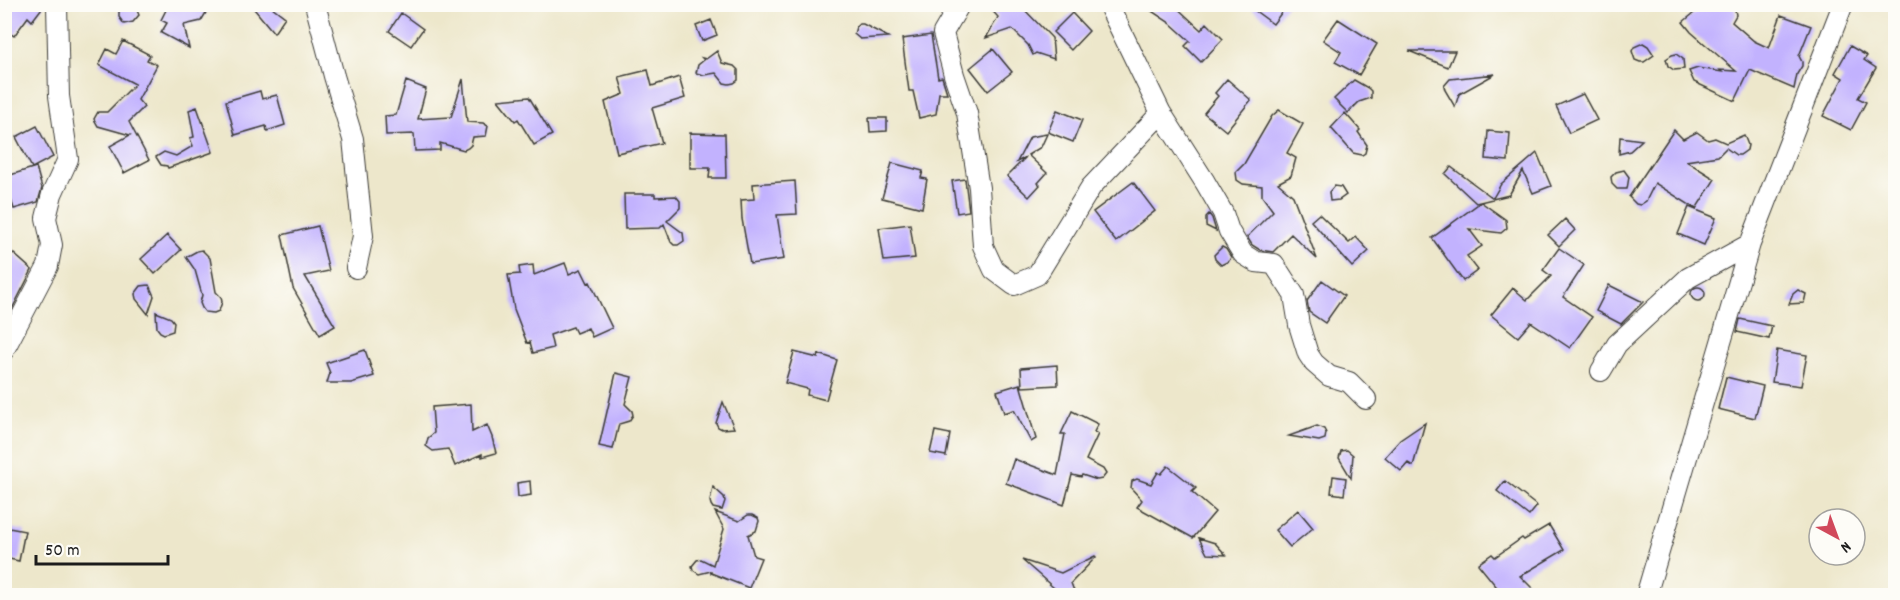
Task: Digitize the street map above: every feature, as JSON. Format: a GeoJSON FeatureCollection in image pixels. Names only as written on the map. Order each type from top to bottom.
{"type":"FeatureCollection","features":[{"type":"Feature","properties":{"kind":"street"},"geometry":{"type":"LineString","coordinates":[[4,350],[48,266],[52,245],[46,218],[52,194],[68,159],[59,96],[57,4]]}},
{"type":"Feature","properties":{"kind":"street"},"geometry":{"type":"LineString","coordinates":[[315,4],[354,139],[363,236],[356,268]]}},
{"type":"Feature","properties":{"kind":"street"},"geometry":{"type":"LineString","coordinates":[[960,4],[943,33],[967,113],[979,188],[983,246],[994,270],[1014,285],[1037,275],[1091,187],[1161,113]]}},
{"type":"Feature","properties":{"kind":"street"},"geometry":{"type":"LineString","coordinates":[[1108,4],[1161,113],[1211,192],[1229,231],[1243,254],[1256,262],[1274,264],[1294,295],[1299,325],[1308,354],[1314,363],[1329,376],[1349,382],[1366,399]]}},
{"type":"Feature","properties":{"kind":"street"},"geometry":{"type":"LineString","coordinates":[[1646,596],[1750,244],[1843,4]]}},
{"type":"Feature","properties":{"kind":"street"},"geometry":{"type":"LineString","coordinates":[[1601,371],[1617,344],[1688,278],[1750,244]]}},
{"type":"Feature","properties":{"kind":"building"},"geometry":{"type":"Polygon","coordinates":[[[4,4],[45,4],[32,21],[28,17],[14,36],[4,29],[4,4]]]}},
{"type":"Feature","properties":{"kind":"building"},"geometry":{"type":"Polygon","coordinates":[[[125,4],[132,4],[139,15],[133,22],[124,24],[119,17],[119,12],[125,4]]]}},
{"type":"Feature","properties":{"kind":"building"},"geometry":{"type":"Polygon","coordinates":[[[169,4],[195,4],[207,11],[201,21],[184,25],[189,48],[161,33],[167,23],[161,20],[169,4]]]}},
{"type":"Feature","properties":{"kind":"building"},"geometry":{"type":"Polygon","coordinates":[[[250,4],[268,4],[285,17],[274,33],[250,4]]]}},
{"type":"Feature","properties":{"kind":"building"},"geometry":{"type":"Polygon","coordinates":[[[986,4],[1019,4],[1052,38],[1054,59],[1036,53],[1033,55],[1028,45],[1012,29],[986,38],[998,17],[986,4]]]}},
{"type":"Feature","properties":{"kind":"building"},"geometry":{"type":"Polygon","coordinates":[[[1141,4],[1173,4],[1201,30],[1207,23],[1223,39],[1201,62],[1185,46],[1190,41],[1170,23],[1141,4]]]}},
{"type":"Feature","properties":{"kind":"building"},"geometry":{"type":"Polygon","coordinates":[[[1246,4],[1288,4],[1273,24],[1246,4]]]}},
{"type":"Feature","properties":{"kind":"building"},"geometry":{"type":"Polygon","coordinates":[[[1705,4],[1734,4],[1736,15],[1732,22],[1754,41],[1769,48],[1781,15],[1811,26],[1799,56],[1802,66],[1797,74],[1794,89],[1750,70],[1735,101],[1694,82],[1689,71],[1698,68],[1722,72],[1720,70],[1736,71],[1691,32],[1683,22],[1705,4]]]}},
{"type":"Feature","properties":{"kind":"building"},"geometry":{"type":"Polygon","coordinates":[[[401,13],[423,29],[411,46],[389,31],[401,13]]]}},
{"type":"Feature","properties":{"kind":"building"},"geometry":{"type":"Polygon","coordinates":[[[1072,13],[1089,31],[1071,50],[1053,32],[1072,13]]]}},
{"type":"Feature","properties":{"kind":"building"},"geometry":{"type":"Polygon","coordinates":[[[1338,19],[1377,44],[1359,75],[1335,62],[1341,52],[1323,40],[1338,19]]]}},
{"type":"Feature","properties":{"kind":"building"},"geometry":{"type":"Polygon","coordinates":[[[711,20],[717,35],[702,41],[696,26],[711,20]]]}},
{"type":"Feature","properties":{"kind":"building"},"geometry":{"type":"Polygon","coordinates":[[[859,24],[888,37],[860,39],[854,34],[859,24]]]}},
{"type":"Feature","properties":{"kind":"building"},"geometry":{"type":"Polygon","coordinates":[[[931,35],[938,78],[942,77],[947,93],[939,93],[936,114],[919,118],[913,91],[909,91],[902,39],[931,35]]]}},
{"type":"Feature","properties":{"kind":"building"},"geometry":{"type":"Polygon","coordinates":[[[123,41],[150,55],[147,60],[157,65],[138,100],[144,107],[129,122],[149,160],[124,173],[110,146],[130,135],[98,126],[94,119],[98,112],[107,112],[135,84],[99,65],[107,49],[116,54],[123,41]]]}},
{"type":"Feature","properties":{"kind":"building"},"geometry":{"type":"Polygon","coordinates":[[[1643,43],[1654,55],[1640,62],[1635,60],[1632,51],[1634,47],[1643,43]]]}},
{"type":"Feature","properties":{"kind":"building"},"geometry":{"type":"Polygon","coordinates":[[[1850,46],[1867,56],[1864,60],[1876,68],[1858,98],[1866,102],[1851,130],[1823,116],[1843,78],[1835,73],[1850,46]]]}},
{"type":"Feature","properties":{"kind":"building"},"geometry":{"type":"Polygon","coordinates":[[[993,49],[1012,72],[988,91],[970,68],[993,49]]]}},
{"type":"Feature","properties":{"kind":"building"},"geometry":{"type":"Polygon","coordinates":[[[717,51],[722,63],[734,66],[738,70],[738,80],[734,83],[724,83],[716,73],[704,75],[696,73],[698,65],[704,60],[702,58],[706,59],[717,51]]]}},
{"type":"Feature","properties":{"kind":"building"},"geometry":{"type":"Polygon","coordinates":[[[1409,51],[1455,51],[1448,67],[1409,51]]]}},
{"type":"Feature","properties":{"kind":"building"},"geometry":{"type":"Polygon","coordinates":[[[1676,54],[1683,59],[1684,69],[1674,70],[1668,66],[1666,59],[1676,54]]]}},
{"type":"Feature","properties":{"kind":"building"},"geometry":{"type":"Polygon","coordinates":[[[648,70],[652,86],[679,77],[685,98],[652,108],[662,143],[617,153],[605,102],[624,94],[619,77],[648,70]]]}},
{"type":"Feature","properties":{"kind":"building"},"geometry":{"type":"Polygon","coordinates":[[[1495,74],[1459,94],[1455,107],[1445,90],[1444,86],[1450,79],[1495,74]]]}},
{"type":"Feature","properties":{"kind":"building"},"geometry":{"type":"Polygon","coordinates":[[[463,79],[467,122],[483,123],[488,126],[486,136],[473,137],[471,145],[464,150],[440,143],[440,150],[415,151],[414,134],[386,135],[385,116],[396,115],[406,81],[426,89],[418,119],[451,117],[463,79]]]}},
{"type":"Feature","properties":{"kind":"building"},"geometry":{"type":"Polygon","coordinates":[[[1227,79],[1251,100],[1226,131],[1204,113],[1218,96],[1215,93],[1227,79]]]}},
{"type":"Feature","properties":{"kind":"building"},"geometry":{"type":"Polygon","coordinates":[[[1354,80],[1371,91],[1371,98],[1359,102],[1348,113],[1334,99],[1354,80]]]}},
{"type":"Feature","properties":{"kind":"building"},"geometry":{"type":"Polygon","coordinates":[[[260,91],[262,99],[277,95],[285,125],[267,131],[266,126],[235,135],[226,101],[260,91]]]}},
{"type":"Feature","properties":{"kind":"building"},"geometry":{"type":"Polygon","coordinates":[[[1583,94],[1597,120],[1569,133],[1556,106],[1583,94]]]}},
{"type":"Feature","properties":{"kind":"building"},"geometry":{"type":"Polygon","coordinates":[[[529,97],[552,135],[534,145],[518,119],[515,121],[498,100],[529,97]]]}},
{"type":"Feature","properties":{"kind":"building"},"geometry":{"type":"Polygon","coordinates":[[[197,107],[213,152],[168,168],[161,165],[156,157],[164,152],[176,156],[193,146],[190,138],[194,137],[189,110],[197,107]]]}},
{"type":"Feature","properties":{"kind":"building"},"geometry":{"type":"Polygon","coordinates":[[[1057,110],[1082,120],[1073,142],[1048,132],[1057,110]]]}},
{"type":"Feature","properties":{"kind":"building"},"geometry":{"type":"Polygon","coordinates":[[[1279,110],[1303,124],[1287,153],[1296,158],[1291,176],[1278,183],[1293,196],[1317,259],[1291,234],[1273,252],[1260,250],[1252,245],[1247,237],[1273,211],[1262,196],[1262,186],[1243,184],[1237,180],[1236,172],[1244,164],[1272,116],[1279,110]]]}},
{"type":"Feature","properties":{"kind":"building"},"geometry":{"type":"Polygon","coordinates":[[[1345,113],[1360,130],[1358,132],[1367,145],[1362,155],[1353,153],[1331,128],[1345,113]]]}},
{"type":"Feature","properties":{"kind":"building"},"geometry":{"type":"Polygon","coordinates":[[[869,118],[887,118],[887,131],[870,132],[869,118]]]}},
{"type":"Feature","properties":{"kind":"building"},"geometry":{"type":"Polygon","coordinates":[[[37,126],[53,157],[32,168],[16,137],[37,126]]]}},
{"type":"Feature","properties":{"kind":"building"},"geometry":{"type":"Polygon","coordinates":[[[1674,130],[1683,139],[1697,132],[1708,140],[1715,138],[1726,143],[1744,135],[1748,145],[1747,150],[1736,155],[1726,148],[1718,156],[1686,161],[1715,179],[1696,209],[1655,183],[1646,201],[1640,205],[1636,204],[1629,197],[1674,130]]]}},
{"type":"Feature","properties":{"kind":"building"},"geometry":{"type":"Polygon","coordinates":[[[1488,131],[1510,133],[1508,161],[1486,159],[1488,131]]]}},
{"type":"Feature","properties":{"kind":"building"},"geometry":{"type":"Polygon","coordinates":[[[690,133],[725,134],[726,178],[709,178],[710,168],[690,168],[690,133]]]}},
{"type":"Feature","properties":{"kind":"building"},"geometry":{"type":"Polygon","coordinates":[[[1047,134],[1041,147],[1028,155],[1047,173],[1029,197],[1007,176],[1026,157],[1017,162],[1030,137],[1047,134]]]}},
{"type":"Feature","properties":{"kind":"building"},"geometry":{"type":"Polygon","coordinates":[[[1620,137],[1642,140],[1630,151],[1619,154],[1620,137]]]}},
{"type":"Feature","properties":{"kind":"building"},"geometry":{"type":"Polygon","coordinates":[[[1537,153],[1551,186],[1533,193],[1523,171],[1509,195],[1476,203],[1445,174],[1451,167],[1493,198],[1501,184],[1537,153]]]}},
{"type":"Feature","properties":{"kind":"building"},"geometry":{"type":"Polygon","coordinates":[[[892,163],[923,171],[921,178],[927,179],[922,208],[882,198],[892,163]]]}},
{"type":"Feature","properties":{"kind":"building"},"geometry":{"type":"Polygon","coordinates":[[[36,167],[42,188],[38,202],[14,209],[4,177],[36,167]]]}},
{"type":"Feature","properties":{"kind":"building"},"geometry":{"type":"Polygon","coordinates":[[[1624,170],[1629,177],[1627,189],[1617,189],[1612,184],[1611,177],[1616,172],[1624,170]]]}},
{"type":"Feature","properties":{"kind":"building"},"geometry":{"type":"Polygon","coordinates":[[[965,179],[969,211],[957,213],[952,181],[965,179]]]}},
{"type":"Feature","properties":{"kind":"building"},"geometry":{"type":"Polygon","coordinates":[[[795,181],[797,214],[777,215],[784,259],[750,264],[741,200],[754,199],[753,184],[795,181]]]}},
{"type":"Feature","properties":{"kind":"building"},"geometry":{"type":"Polygon","coordinates":[[[1133,182],[1155,211],[1116,242],[1093,212],[1133,182]]]}},
{"type":"Feature","properties":{"kind":"building"},"geometry":{"type":"Polygon","coordinates":[[[1334,186],[1341,187],[1346,195],[1339,200],[1330,201],[1329,192],[1334,186]]]}},
{"type":"Feature","properties":{"kind":"building"},"geometry":{"type":"Polygon","coordinates":[[[624,194],[655,194],[655,197],[676,196],[680,201],[680,208],[667,221],[683,233],[684,241],[674,245],[664,224],[660,228],[625,229],[624,194]]]}},
{"type":"Feature","properties":{"kind":"building"},"geometry":{"type":"Polygon","coordinates":[[[1481,202],[1506,220],[1507,228],[1501,233],[1469,229],[1482,246],[1467,256],[1478,270],[1463,281],[1432,238],[1481,202]]]}},
{"type":"Feature","properties":{"kind":"building"},"geometry":{"type":"Polygon","coordinates":[[[1689,207],[1716,218],[1704,245],[1678,234],[1689,207]]]}},
{"type":"Feature","properties":{"kind":"building"},"geometry":{"type":"Polygon","coordinates":[[[1209,214],[1216,231],[1206,226],[1206,217],[1209,214]]]}},
{"type":"Feature","properties":{"kind":"building"},"geometry":{"type":"Polygon","coordinates":[[[1319,214],[1349,243],[1356,237],[1369,251],[1352,267],[1311,221],[1319,214]]]}},
{"type":"Feature","properties":{"kind":"building"},"geometry":{"type":"Polygon","coordinates":[[[1565,219],[1575,230],[1559,246],[1548,235],[1565,219]]]}},
{"type":"Feature","properties":{"kind":"building"},"geometry":{"type":"Polygon","coordinates":[[[910,224],[915,258],[884,261],[879,228],[910,224]]]}},
{"type":"Feature","properties":{"kind":"building"},"geometry":{"type":"Polygon","coordinates":[[[318,226],[329,271],[305,276],[335,326],[320,335],[293,288],[282,235],[318,226]]]}},
{"type":"Feature","properties":{"kind":"building"},"geometry":{"type":"Polygon","coordinates":[[[167,235],[181,250],[155,274],[141,259],[167,235]]]}},
{"type":"Feature","properties":{"kind":"building"},"geometry":{"type":"Polygon","coordinates":[[[4,245],[32,270],[11,311],[4,318],[4,245]]]}},
{"type":"Feature","properties":{"kind":"building"},"geometry":{"type":"Polygon","coordinates":[[[1222,247],[1231,257],[1229,261],[1221,265],[1214,255],[1222,247]]]}},
{"type":"Feature","properties":{"kind":"building"},"geometry":{"type":"Polygon","coordinates":[[[1559,248],[1584,265],[1563,297],[1592,317],[1570,348],[1531,322],[1518,337],[1491,315],[1513,288],[1527,300],[1551,276],[1543,270],[1559,248]]]}},
{"type":"Feature","properties":{"kind":"building"},"geometry":{"type":"Polygon","coordinates":[[[202,250],[210,258],[216,292],[222,302],[219,311],[214,313],[205,312],[202,308],[200,303],[202,295],[195,270],[186,257],[202,250]]]}},
{"type":"Feature","properties":{"kind":"building"},"geometry":{"type":"Polygon","coordinates":[[[565,263],[569,274],[581,269],[588,283],[590,282],[612,328],[592,337],[588,328],[576,333],[573,327],[550,335],[553,348],[533,353],[514,309],[508,275],[520,274],[519,267],[533,265],[534,275],[565,263]]]}},
{"type":"Feature","properties":{"kind":"building"},"geometry":{"type":"Polygon","coordinates":[[[1322,280],[1344,296],[1325,323],[1309,312],[1307,301],[1322,280]]]}},
{"type":"Feature","properties":{"kind":"building"},"geometry":{"type":"Polygon","coordinates":[[[149,285],[154,296],[148,314],[136,299],[135,294],[141,286],[149,285]]]}},
{"type":"Feature","properties":{"kind":"building"},"geometry":{"type":"Polygon","coordinates":[[[1609,285],[1643,302],[1621,324],[1596,311],[1609,285]]]}},
{"type":"Feature","properties":{"kind":"building"},"geometry":{"type":"Polygon","coordinates":[[[1695,287],[1701,287],[1705,294],[1701,301],[1695,301],[1691,297],[1691,291],[1695,287]]]}},
{"type":"Feature","properties":{"kind":"building"},"geometry":{"type":"Polygon","coordinates":[[[1798,290],[1806,294],[1804,303],[1789,304],[1793,294],[1798,290]]]}},
{"type":"Feature","properties":{"kind":"building"},"geometry":{"type":"Polygon","coordinates":[[[156,312],[171,318],[174,322],[173,331],[164,334],[160,332],[157,328],[156,312]]]}},
{"type":"Feature","properties":{"kind":"building"},"geometry":{"type":"Polygon","coordinates":[[[1740,319],[1772,326],[1769,339],[1737,332],[1740,319]]]}},
{"type":"Feature","properties":{"kind":"building"},"geometry":{"type":"Polygon","coordinates":[[[365,350],[374,376],[351,383],[327,383],[330,373],[326,363],[365,350]]]}},
{"type":"Feature","properties":{"kind":"building"},"geometry":{"type":"Polygon","coordinates":[[[1777,350],[1807,355],[1801,386],[1772,382],[1777,350]]]}},
{"type":"Feature","properties":{"kind":"building"},"geometry":{"type":"Polygon","coordinates":[[[794,352],[818,358],[819,354],[837,360],[826,400],[807,395],[808,389],[785,383],[794,352]]]}},
{"type":"Feature","properties":{"kind":"building"},"geometry":{"type":"Polygon","coordinates":[[[1057,365],[1058,385],[1022,387],[1021,368],[1057,365]]]}},
{"type":"Feature","properties":{"kind":"building"},"geometry":{"type":"Polygon","coordinates":[[[616,373],[632,377],[625,404],[633,415],[629,421],[619,424],[613,449],[599,446],[616,373]]]}},
{"type":"Feature","properties":{"kind":"building"},"geometry":{"type":"Polygon","coordinates":[[[1726,377],[1763,386],[1755,418],[1718,409],[1726,377]]]}},
{"type":"Feature","properties":{"kind":"building"},"geometry":{"type":"Polygon","coordinates":[[[1020,384],[1036,439],[1031,442],[1014,410],[1004,413],[997,391],[1020,384]]]}},
{"type":"Feature","properties":{"kind":"building"},"geometry":{"type":"Polygon","coordinates":[[[723,402],[734,428],[722,429],[716,423],[723,402]]]}},
{"type":"Feature","properties":{"kind":"building"},"geometry":{"type":"Polygon","coordinates":[[[471,404],[472,432],[487,425],[496,453],[482,457],[482,454],[455,466],[448,449],[433,451],[426,446],[428,438],[434,433],[432,407],[471,404]]]}},
{"type":"Feature","properties":{"kind":"building"},"geometry":{"type":"Polygon","coordinates":[[[1072,411],[1098,424],[1094,432],[1098,434],[1086,460],[1103,469],[1106,474],[1102,479],[1072,475],[1064,505],[1006,483],[1014,459],[1057,475],[1065,434],[1061,434],[1072,411]]]}},
{"type":"Feature","properties":{"kind":"building"},"geometry":{"type":"Polygon","coordinates":[[[1425,423],[1413,466],[1408,463],[1401,471],[1385,457],[1400,440],[1425,423]]]}},
{"type":"Feature","properties":{"kind":"building"},"geometry":{"type":"Polygon","coordinates":[[[1317,426],[1324,429],[1325,439],[1319,441],[1289,436],[1317,426]]]}},
{"type":"Feature","properties":{"kind":"building"},"geometry":{"type":"Polygon","coordinates":[[[935,431],[950,434],[946,456],[930,453],[935,431]]]}},
{"type":"Feature","properties":{"kind":"building"},"geometry":{"type":"Polygon","coordinates":[[[1347,450],[1353,455],[1351,478],[1339,458],[1341,451],[1347,450]]]}},
{"type":"Feature","properties":{"kind":"building"},"geometry":{"type":"Polygon","coordinates":[[[1168,466],[1196,488],[1192,492],[1215,512],[1193,538],[1137,507],[1142,500],[1131,488],[1132,481],[1137,479],[1151,484],[1158,472],[1161,474],[1168,466]]]}},
{"type":"Feature","properties":{"kind":"building"},"geometry":{"type":"Polygon","coordinates":[[[1333,476],[1346,478],[1344,495],[1331,493],[1333,476]]]}},
{"type":"Feature","properties":{"kind":"building"},"geometry":{"type":"Polygon","coordinates":[[[530,481],[531,495],[518,497],[517,483],[530,481]]]}},
{"type":"Feature","properties":{"kind":"building"},"geometry":{"type":"Polygon","coordinates":[[[1505,481],[1537,506],[1529,516],[1497,491],[1505,481]]]}},
{"type":"Feature","properties":{"kind":"building"},"geometry":{"type":"Polygon","coordinates":[[[713,487],[724,497],[722,510],[713,508],[711,505],[713,487]]]}},
{"type":"Feature","properties":{"kind":"building"},"geometry":{"type":"Polygon","coordinates":[[[1298,510],[1313,528],[1290,547],[1275,530],[1298,510]]]}},
{"type":"Feature","properties":{"kind":"building"},"geometry":{"type":"Polygon","coordinates":[[[715,512],[739,521],[748,515],[758,518],[756,531],[748,535],[754,556],[761,558],[749,588],[711,573],[711,571],[699,574],[693,570],[692,566],[701,559],[713,565],[724,529],[715,512]]]}},
{"type":"Feature","properties":{"kind":"building"},"geometry":{"type":"Polygon","coordinates":[[[1549,525],[1564,550],[1520,576],[1540,596],[1504,596],[1478,564],[1492,554],[1495,557],[1522,538],[1524,540],[1549,525]]]}},
{"type":"Feature","properties":{"kind":"building"},"geometry":{"type":"Polygon","coordinates":[[[4,527],[25,531],[19,561],[4,558],[4,527]]]}},
{"type":"Feature","properties":{"kind":"building"},"geometry":{"type":"Polygon","coordinates":[[[1199,538],[1215,543],[1226,555],[1207,554],[1199,538]]]}},
{"type":"Feature","properties":{"kind":"building"},"geometry":{"type":"Polygon","coordinates":[[[1095,556],[1071,583],[1074,591],[1067,596],[1046,596],[1054,588],[1022,560],[1061,573],[1095,556]]]}}]}
